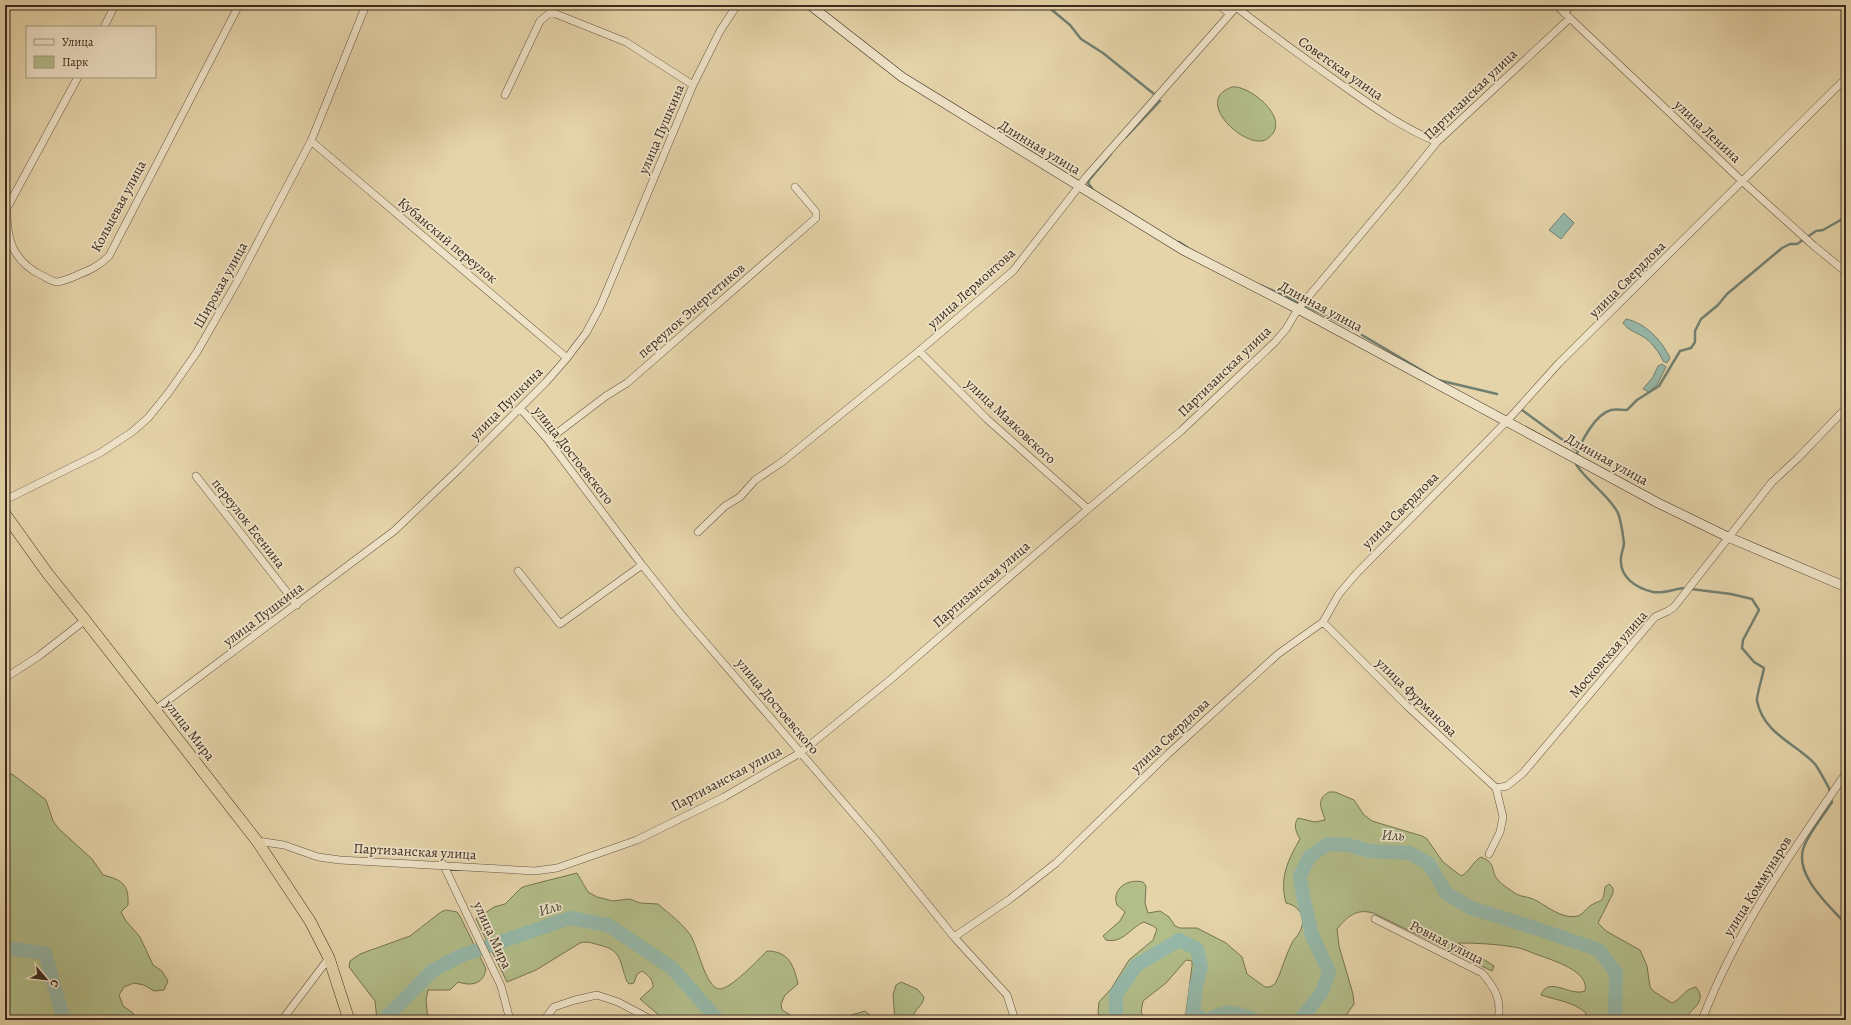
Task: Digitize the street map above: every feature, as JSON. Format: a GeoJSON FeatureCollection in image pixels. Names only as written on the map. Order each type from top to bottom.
{"type":"FeatureCollection","features":[{"type":"Feature","properties":{"kind":"highway","name":"улица Мира"},"geometry":{"type":"LineString","coordinates":[[5,514],[48,574],[257,841],[310,921],[329,958],[349,1020]]}},
{"type":"Feature","properties":{"kind":"main road","name":"Длинная улица"},"geometry":{"type":"LineString","coordinates":[[810,5],[902,77],[1182,250],[1298,309],[1658,503],[1728,536],[1846,586]]}},
{"type":"Feature","properties":{"kind":"street"},"geometry":{"type":"LineString","coordinates":[[104,26],[115,5]]}},
{"type":"Feature","properties":{"kind":"street","name":"Кольцевая улица"},"geometry":{"type":"LineString","coordinates":[[77,78],[7,208],[6,227],[13,251],[22,262],[36,273],[55,282],[66,280],[99,266],[109,256],[239,5]]}},
{"type":"Feature","properties":{"kind":"street","name":"Широкая улица"},"geometry":{"type":"LineString","coordinates":[[5,500],[100,453],[132,432],[148,418],[169,392],[197,352],[238,280],[311,142],[366,5]]}},
{"type":"Feature","properties":{"kind":"street","name":"улица Пушкина"},"geometry":{"type":"LineString","coordinates":[[155,710],[394,531],[520,408],[567,358],[586,333],[600,307],[693,85],[720,31],[737,5]]}},
{"type":"Feature","properties":{"kind":"street"},"geometry":{"type":"LineString","coordinates":[[1219,5],[1230,14]]}},
{"type":"Feature","properties":{"kind":"street","name":"улица Ленина"},"geometry":{"type":"LineString","coordinates":[[1556,5],[1743,182],[1799,233],[1846,272]]}},
{"type":"Feature","properties":{"kind":"street","name":"Партизанская улица"},"geometry":{"type":"LineString","coordinates":[[257,841],[284,845],[318,857],[536,871],[557,868],[637,840],[724,797],[800,753],[890,680],[1181,430],[1234,382],[1286,329],[1298,309],[1437,142],[1567,15],[1571,5]]}},
{"type":"Feature","properties":{"kind":"street","name":"улица Лермонтова"},"geometry":{"type":"LineString","coordinates":[[698,532],[725,506],[740,497],[755,480],[782,462],[919,351],[1013,271],[1079,187],[1237,6]]}},
{"type":"Feature","properties":{"kind":"street","name":"Советская улица"},"geometry":{"type":"LineString","coordinates":[[1237,6],[1288,48],[1378,110],[1415,133],[1437,142]]}},
{"type":"Feature","properties":{"kind":"street"},"geometry":{"type":"LineString","coordinates":[[504,95],[540,21],[551,12],[626,42],[693,85]]}},
{"type":"Feature","properties":{"kind":"street","name":"улица Свердлова"},"geometry":{"type":"LineString","coordinates":[[954,937],[1010,900],[1056,863],[1168,754],[1278,654],[1322,622],[1339,594],[1356,574],[1507,421],[1559,363],[1743,182],[1846,78]]}},
{"type":"Feature","properties":{"kind":"street","name":"Кубанский переулок"},"geometry":{"type":"LineString","coordinates":[[311,142],[567,358]]}},
{"type":"Feature","properties":{"kind":"street","name":"переулок Энергетиков"},"geometry":{"type":"LineString","coordinates":[[548,440],[606,396],[627,383],[816,218],[816,212],[795,187]]}},
{"type":"Feature","properties":{"kind":"street","name":"улица Маяковского"},"geometry":{"type":"LineString","coordinates":[[919,351],[987,419],[1088,509]]}},
{"type":"Feature","properties":{"kind":"street","name":"улица Достоевского"},"geometry":{"type":"LineString","coordinates":[[520,408],[548,440],[642,565],[800,753],[875,839],[954,937],[1007,995],[1015,1020]]}},
{"type":"Feature","properties":{"kind":"street","name":"Московская улица"},"geometry":{"type":"LineString","coordinates":[[1496,788],[1507,786],[1523,773],[1655,617],[1668,611],[1682,598],[1728,536],[1772,482],[1798,458],[1846,408]]}},
{"type":"Feature","properties":{"kind":"street","name":"переулок Есенина"},"geometry":{"type":"LineString","coordinates":[[196,476],[297,605]]}},
{"type":"Feature","properties":{"kind":"street"},"geometry":{"type":"LineString","coordinates":[[518,571],[560,624],[642,565]]}},
{"type":"Feature","properties":{"kind":"street"},"geometry":{"type":"LineString","coordinates":[[5,678],[39,656],[85,620]]}},
{"type":"Feature","properties":{"kind":"street","name":"улица Фурманова"},"geometry":{"type":"LineString","coordinates":[[1322,622],[1406,705],[1496,788]]}},
{"type":"Feature","properties":{"kind":"street","name":"улица Коммунаров"},"geometry":{"type":"LineString","coordinates":[[1702,1020],[1714,989],[1762,898],[1846,773]]}},
{"type":"Feature","properties":{"kind":"street"},"geometry":{"type":"LineString","coordinates":[[1489,854],[1500,832],[1503,817],[1496,788]]}},
{"type":"Feature","properties":{"kind":"street","name":"улица Мира"},"geometry":{"type":"LineString","coordinates":[[443,864],[501,986],[510,1020]]}},
{"type":"Feature","properties":{"kind":"street","name":"Ровная улица"},"geometry":{"type":"LineString","coordinates":[[1375,919],[1482,973],[1499,996],[1498,1020]]}},
{"type":"Feature","properties":{"kind":"street"},"geometry":{"type":"LineString","coordinates":[[282,1020],[329,958]]}},
{"type":"Feature","properties":{"kind":"street"},"geometry":{"type":"LineString","coordinates":[[544,1020],[554,1007],[597,995],[618,1002],[652,1020]]}},
{"type":"Feature","properties":{"kind":"green space"},"geometry":{"type":"Polygon","coordinates":[[[1232,87],[1248,91],[1266,105],[1272,113],[1276,122],[1274,131],[1267,139],[1258,141],[1237,132],[1227,123],[1220,113],[1218,103],[1221,94],[1232,87]]]}},
{"type":"Feature","properties":{"kind":"green space"},"geometry":{"type":"Polygon","coordinates":[[[12,774],[46,800],[53,821],[59,829],[92,859],[103,875],[120,881],[126,888],[128,905],[121,912],[126,921],[140,937],[153,965],[162,971],[168,981],[164,990],[154,991],[144,985],[134,983],[124,987],[119,995],[123,1006],[133,1013],[134,1020],[5,1020],[5,776],[12,774]]]}},
{"type":"Feature","properties":{"kind":"green space"},"geometry":{"type":"Polygon","coordinates":[[[1329,792],[1335,792],[1354,800],[1364,815],[1372,821],[1422,836],[1427,839],[1443,862],[1461,876],[1467,872],[1481,857],[1486,859],[1500,882],[1516,894],[1533,899],[1566,916],[1578,916],[1590,906],[1603,899],[1605,887],[1609,884],[1613,888],[1613,893],[1598,923],[1606,931],[1640,950],[1647,966],[1650,987],[1653,991],[1672,1003],[1692,988],[1696,987],[1700,997],[1699,1002],[1686,1020],[1584,1020],[1586,1013],[1576,1006],[1541,995],[1544,989],[1549,987],[1579,992],[1585,991],[1585,984],[1582,978],[1569,967],[1526,950],[1517,948],[1500,945],[1458,943],[1494,966],[1492,971],[1373,913],[1362,912],[1348,917],[1337,929],[1339,946],[1353,994],[1354,1004],[1343,1020],[1185,1020],[1192,966],[1192,961],[1186,960],[1166,983],[1143,1001],[1141,1012],[1146,1020],[1101,1020],[1098,1013],[1099,1002],[1111,989],[1129,960],[1153,940],[1157,929],[1144,922],[1117,940],[1106,940],[1103,936],[1120,921],[1125,912],[1117,905],[1116,894],[1122,886],[1127,883],[1137,881],[1143,882],[1146,886],[1145,903],[1148,913],[1160,911],[1169,917],[1175,926],[1180,928],[1197,928],[1226,943],[1242,957],[1247,974],[1265,987],[1270,987],[1275,984],[1290,948],[1299,933],[1302,923],[1299,910],[1286,903],[1284,894],[1284,877],[1288,862],[1300,839],[1296,831],[1296,821],[1298,818],[1315,822],[1325,820],[1321,808],[1321,801],[1322,798],[1329,792]]]}},
{"type":"Feature","properties":{"kind":"green space"},"geometry":{"type":"Polygon","coordinates":[[[577,873],[588,892],[597,897],[613,901],[630,899],[640,903],[658,904],[686,929],[692,938],[706,975],[714,987],[719,989],[730,985],[737,980],[767,951],[781,954],[789,961],[795,971],[798,984],[785,995],[781,1004],[782,1010],[799,1020],[668,1020],[661,1017],[640,999],[653,987],[651,979],[648,976],[642,971],[637,974],[634,983],[629,984],[626,980],[619,957],[614,951],[590,942],[580,943],[536,970],[507,982],[476,919],[494,907],[505,904],[521,888],[577,873]]]}},
{"type":"Feature","properties":{"kind":"green space"},"geometry":{"type":"Polygon","coordinates":[[[446,910],[457,912],[460,916],[486,969],[482,978],[476,983],[472,984],[458,982],[450,990],[428,990],[426,1000],[428,1020],[377,1020],[375,1001],[349,967],[350,961],[360,954],[410,936],[441,912],[446,910]]]}},
{"type":"Feature","properties":{"kind":"green space"},"geometry":{"type":"Polygon","coordinates":[[[901,982],[917,989],[924,997],[922,1003],[914,1013],[912,1020],[895,1020],[893,995],[896,985],[901,982]]]}},
{"type":"Feature","properties":{"kind":"green space"},"geometry":{"type":"Polygon","coordinates":[[[865,1011],[870,1015],[871,1020],[834,1020],[865,1011]]]}},
{"type":"Feature","properties":{"kind":"shaded area"},"geometry":{"type":"Polygon","coordinates":[[[1564,213],[1574,223],[1561,239],[1549,230],[1564,213]]]}},
{"type":"Feature","properties":{"kind":"shaded area"},"geometry":{"type":"Polygon","coordinates":[[[1626,319],[1640,324],[1658,339],[1670,358],[1667,363],[1663,361],[1657,350],[1649,341],[1629,329],[1623,323],[1626,319]]]}},
{"type":"Feature","properties":{"kind":"shaded area"},"geometry":{"type":"Polygon","coordinates":[[[1662,364],[1666,367],[1657,385],[1649,392],[1643,389],[1653,377],[1658,366],[1662,364]]]}},
{"type":"Feature","properties":{"kind":"waterway"},"geometry":{"type":"LineString","coordinates":[[1046,5],[1070,25],[1081,39],[1103,53],[1154,94]]}},
{"type":"Feature","properties":{"kind":"waterway"},"geometry":{"type":"LineString","coordinates":[[1126,137],[1160,101]]}},
{"type":"Feature","properties":{"kind":"waterway"},"geometry":{"type":"LineString","coordinates":[[1093,190],[1088,183],[1111,154]]}},
{"type":"Feature","properties":{"kind":"waterway"},"geometry":{"type":"LineString","coordinates":[[1576,457],[1589,430],[1599,417],[1611,410],[1627,410],[1637,400],[1659,386],[1680,351],[1691,348],[1695,342],[1695,331],[1701,319],[1718,305],[1727,294],[1782,248],[1790,244],[1797,244],[1816,231],[1823,230],[1846,217]]}},
{"type":"Feature","properties":{"kind":"waterway"},"geometry":{"type":"LineString","coordinates":[[1179,242],[1188,248]]}},
{"type":"Feature","properties":{"kind":"waterway"},"geometry":{"type":"LineString","coordinates":[[1260,285],[1298,302]]}},
{"type":"Feature","properties":{"kind":"waterway"},"geometry":{"type":"LineString","coordinates":[[1304,305],[1358,332]]}},
{"type":"Feature","properties":{"kind":"waterway"},"geometry":{"type":"LineString","coordinates":[[1362,335],[1438,380],[1497,394]]}},
{"type":"Feature","properties":{"kind":"waterway"},"geometry":{"type":"LineString","coordinates":[[1522,410],[1578,451]]}},
{"type":"Feature","properties":{"kind":"waterway"},"geometry":{"type":"LineString","coordinates":[[1575,462],[1583,474],[1608,499],[1618,513],[1624,543],[1621,556],[1621,565],[1630,581],[1641,588],[1653,592],[1686,588]]}},
{"type":"Feature","properties":{"kind":"waterway"},"geometry":{"type":"LineString","coordinates":[[1691,589],[1731,594],[1752,599],[1759,610],[1743,640],[1742,648],[1754,662],[1764,668],[1757,699],[1761,712],[1766,722],[1773,730],[1815,764],[1829,788],[1830,793]]}},
{"type":"Feature","properties":{"kind":"waterway"},"geometry":{"type":"LineString","coordinates":[[1831,798],[1832,802],[1805,844],[1802,855],[1803,866],[1807,877],[1821,898],[1846,924]]}},
{"type":"Feature","properties":{"kind":"waterway","name":"Иль"},"geometry":{"type":"LineString","coordinates":[[1300,1020],[1322,992],[1329,972],[1312,935],[1300,876],[1310,856],[1328,844],[1348,845],[1369,851],[1410,853],[1429,864],[1446,893],[1471,908],[1599,950],[1616,973],[1615,1020]]}},
{"type":"Feature","properties":{"kind":"waterway","name":"Иль"},"geometry":{"type":"LineString","coordinates":[[384,1020],[432,971],[460,956],[570,918],[608,925],[672,968],[718,1020]]}},
{"type":"Feature","properties":{"kind":"waterway","name":"Иль"},"geometry":{"type":"LineString","coordinates":[[1116,1020],[1116,994],[1137,965],[1179,940],[1197,949],[1201,967],[1196,987],[1193,1012],[1203,1020]]}},
{"type":"Feature","properties":{"kind":"waterway","name":"Иль"},"geometry":{"type":"LineString","coordinates":[[5,948],[45,953],[64,1020]]}},
{"type":"Feature","properties":{"kind":"waterway","name":"Иль"},"geometry":{"type":"LineString","coordinates":[[1209,1020],[1226,1013],[1243,1015],[1255,1020]]}}]}
